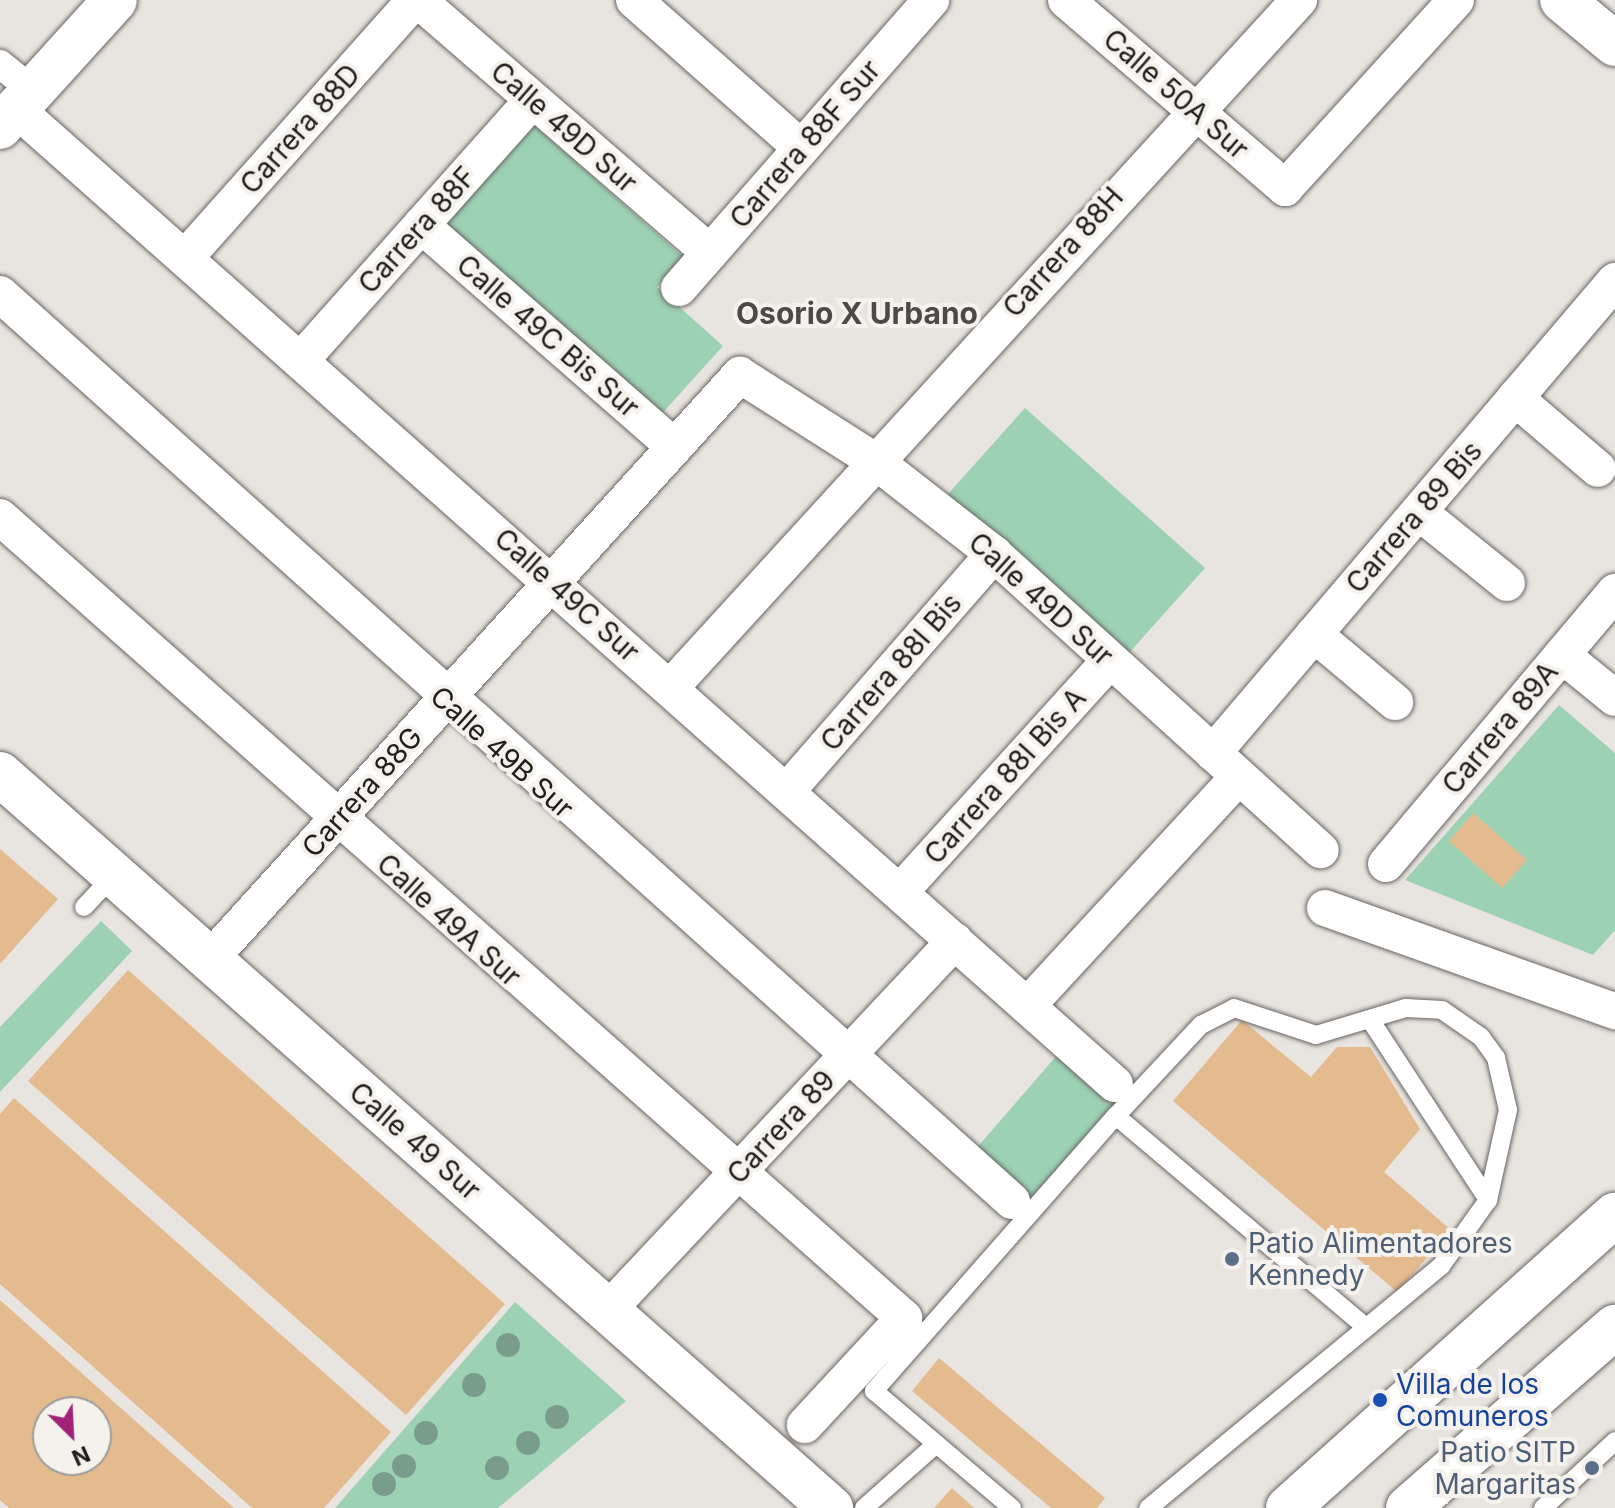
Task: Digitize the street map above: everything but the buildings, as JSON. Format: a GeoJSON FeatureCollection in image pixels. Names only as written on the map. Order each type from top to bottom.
{"type":"FeatureCollection","features":[{"type":"Feature","properties":{"kind":"street"},"geometry":{"type":"LineString","coordinates":[[16,109],[115,0]]}},
{"type":"Feature","properties":{"kind":"street","name":"Calle 49D Sur"},"geometry":{"type":"LineString","coordinates":[[416,0],[710,253]]}},
{"type":"Feature","properties":{"kind":"street","name":"Carrera 88D"},"geometry":{"type":"LineString","coordinates":[[185,258],[416,0]]}},
{"type":"Feature","properties":{"kind":"street"},"geometry":{"type":"LineString","coordinates":[[634,0],[801,148]]}},
{"type":"Feature","properties":{"kind":"street","name":"Carrera 88F Sur"},"geometry":{"type":"LineString","coordinates":[[679,288],[931,0]]}},
{"type":"Feature","properties":{"kind":"street","name":"Calle 50A Sur"},"geometry":{"type":"LineString","coordinates":[[1066,0],[1285,188],[1456,0]]}},
{"type":"Feature","properties":{"kind":"street","name":"Carrera 88H"},"geometry":{"type":"LineString","coordinates":[[671,687],[1193,108],[1299,0]]}},
{"type":"Feature","properties":{"kind":"street"},"geometry":{"type":"LineString","coordinates":[[1562,0],[1615,44]]}},
{"type":"Feature","properties":{"kind":"street","name":"Calle 49C Sur"},"geometry":{"type":"LineString","coordinates":[[0,64],[16,109],[553,581],[955,941],[1027,1006],[1116,1100]]}},
{"type":"Feature","properties":{"kind":"street","name":"Carrera 88F"},"geometry":{"type":"LineString","coordinates":[[301,360],[533,100]]}},
{"type":"Feature","properties":{"kind":"street","name":"Calle 49C Bis Sur"},"geometry":{"type":"LineString","coordinates":[[421,225],[675,447]]}},
{"type":"Feature","properties":{"kind":"street","name":"Carrera 89 Bis"},"geometry":{"type":"LineString","coordinates":[[1027,1006],[1226,765],[1314,634],[1615,281]]}},
{"type":"Feature","properties":{"kind":"street","name":"Calle 49B Sur"},"geometry":{"type":"LineString","coordinates":[[0,294],[445,700],[846,1058],[1012,1201]]}},
{"type":"Feature","properties":{"kind":"street","name":"Calle 49D Sur"},"geometry":{"type":"LineString","coordinates":[[740,375],[875,461],[994,554],[1321,850]]}},
{"type":"Feature","properties":{"kind":"street","name":"Carrera 88G"},"geometry":{"type":"LineString","coordinates":[[210,959],[740,375]]}},
{"type":"Feature","properties":{"kind":"street"},"geometry":{"type":"LineString","coordinates":[[1515,398],[1598,469]]}},
{"type":"Feature","properties":{"kind":"street"},"geometry":{"type":"LineString","coordinates":[[1419,512],[1507,583]]}},
{"type":"Feature","properties":{"kind":"street","name":"Calle 49A Sur"},"geometry":{"type":"LineString","coordinates":[[0,517],[736,1175],[904,1318],[805,1425]]}},
{"type":"Feature","properties":{"kind":"street","name":"Carrera 88I Bis"},"geometry":{"type":"LineString","coordinates":[[787,791],[994,554]]}},
{"type":"Feature","properties":{"kind":"street","name":"Carrera 89A"},"geometry":{"type":"LineString","coordinates":[[1386,864],[1615,592]]}},
{"type":"Feature","properties":{"kind":"street"},"geometry":{"type":"LineString","coordinates":[[1314,634],[1395,702]]}},
{"type":"Feature","properties":{"kind":"street"},"geometry":{"type":"LineString","coordinates":[[1562,655],[1615,698]]}},
{"type":"Feature","properties":{"kind":"street","name":"Carrera 88I Bis A"},"geometry":{"type":"LineString","coordinates":[[900,892],[1110,660]]}},
{"type":"Feature","properties":{"kind":"street","name":"Calle 49 Sur"},"geometry":{"type":"LineString","coordinates":[[0,774],[831,1508]]}},
{"type":"Feature","properties":{"kind":"street"},"geometry":{"type":"LineString","coordinates":[[1325,908],[1615,1011]]}},
{"type":"Feature","properties":{"kind":"street","name":"Carrera 89"},"geometry":{"type":"LineString","coordinates":[[607,1311],[955,941]]}},
{"type":"Feature","properties":{"kind":"street"},"geometry":{"type":"LineString","coordinates":[[1288,1508],[1615,1215]]}},
{"type":"Feature","properties":{"kind":"street"},"geometry":{"type":"LineString","coordinates":[[1408,1508],[1615,1327]]}},
{"type":"Feature","properties":{"kind":"lane"},"geometry":{"type":"LineString","coordinates":[[84,907],[114,875]]}},
{"type":"Feature","properties":{"kind":"lane"},"geometry":{"type":"LineString","coordinates":[[1012,1508],[874,1391],[1116,1100],[1201,1025],[1225,1012],[1255,1010],[1316,1035],[1406,1008],[1442,1010],[1481,1037],[1496,1058],[1507,1139],[1488,1200],[1441,1266],[1148,1508]]}},
{"type":"Feature","properties":{"kind":"lane"},"geometry":{"type":"LineString","coordinates":[[1371,1021],[1488,1200]]}},
{"type":"Feature","properties":{"kind":"lane"},"geometry":{"type":"LineString","coordinates":[[1116,1100],[1366,1327]]}},
{"type":"Feature","properties":{"kind":"lane"},"geometry":{"type":"LineString","coordinates":[[1543,1508],[1615,1441]]}},
{"type":"Feature","properties":{"kind":"lane"},"geometry":{"type":"LineString","coordinates":[[864,1508],[935,1445]]}},
{"type":"Feature","properties":{"kind":"green space"},"geometry":{"type":"Polygon","coordinates":[[[534,125],[683,257],[657,287],[723,346],[658,418],[443,226],[534,125]]]}},
{"type":"Feature","properties":{"kind":"green space"},"geometry":{"type":"Polygon","coordinates":[[[1025,408],[1205,568],[1128,654],[948,494],[1025,408]]]}},
{"type":"Feature","properties":{"kind":"green space"},"geometry":{"type":"Polygon","coordinates":[[[1559,705],[1615,753],[1615,930],[1593,955],[1405,880],[1559,705]]]}},
{"type":"Feature","properties":{"kind":"green space"},"geometry":{"type":"Polygon","coordinates":[[[101,921],[132,951],[0,1092],[0,1027],[101,921]]]}},
{"type":"Feature","properties":{"kind":"green space"},"geometry":{"type":"Polygon","coordinates":[[[1058,1054],[1115,1104],[1031,1199],[975,1150],[1058,1054]]]}},
{"type":"Feature","properties":{"kind":"green space"},"geometry":{"type":"Polygon","coordinates":[[[515,1302],[626,1401],[498,1508],[335,1508],[515,1302]]]}},
{"type":"Feature","properties":{"kind":"place","name":"Patio Alimentadores Kennedy"},"geometry":{"type":"Point","coordinates":[1232,1259]}},
{"type":"Feature","properties":{"kind":"place","name":"Villa de los Comuneros"},"geometry":{"type":"Point","coordinates":[1380,1400]}},
{"type":"Feature","properties":{"kind":"place","name":"Patio SITP Margaritas"},"geometry":{"type":"Point","coordinates":[1592,1468]}},
{"type":"Feature","properties":{"kind":"district","name":"Osorio X Urbano"},"geometry":{"type":"Point","coordinates":[857,313]}}]}
